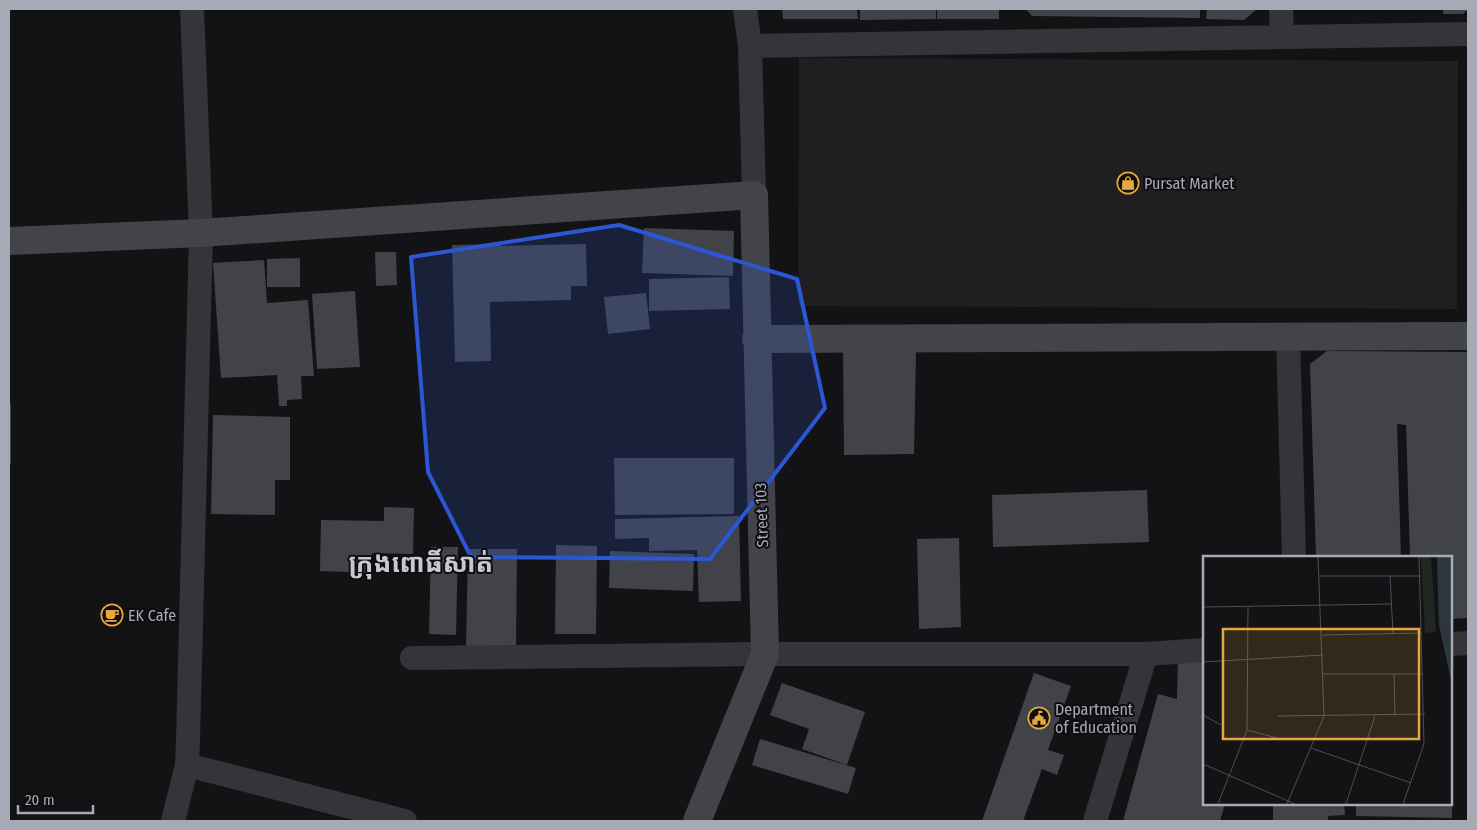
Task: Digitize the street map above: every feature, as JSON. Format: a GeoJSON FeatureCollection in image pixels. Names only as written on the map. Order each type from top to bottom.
{"type":"FeatureCollection","features":[{"type":"Feature","properties":{"kind":"street"},"geometry":{"type":"LineString","coordinates":[[173,821],[187,765],[201,234],[192,9]]}},
{"type":"Feature","properties":{"kind":"street"},"geometry":{"type":"LineString","coordinates":[[9,241],[201,234],[754,195],[750,46],[746,9]]}},
{"type":"Feature","properties":{"kind":"street"},"geometry":{"type":"LineString","coordinates":[[1281,9],[1282,37]]}},
{"type":"Feature","properties":{"kind":"street"},"geometry":{"type":"LineString","coordinates":[[750,46],[1468,34]]}},
{"type":"Feature","properties":{"kind":"street","name":"Street 103"},"geometry":{"type":"LineString","coordinates":[[697,821],[765,654],[754,195]]}},
{"type":"Feature","properties":{"kind":"street"},"geometry":{"type":"LineString","coordinates":[[1288,336],[1294,556]]}},
{"type":"Feature","properties":{"kind":"street"},"geometry":{"type":"LineString","coordinates":[[756,339],[1468,336]]}},
{"type":"Feature","properties":{"kind":"street"},"geometry":{"type":"LineString","coordinates":[[1452,644],[1468,643]]}},
{"type":"Feature","properties":{"kind":"street"},"geometry":{"type":"LineString","coordinates":[[412,658],[765,654],[1146,654],[1203,650]]}},
{"type":"Feature","properties":{"kind":"street"},"geometry":{"type":"LineString","coordinates":[[1095,821],[1146,654]]}},
{"type":"Feature","properties":{"kind":"street"},"geometry":{"type":"LineString","coordinates":[[187,765],[405,821]]}},
{"type":"Feature","properties":{"kind":"highlighted area"},"geometry":{"type":"Polygon","coordinates":[[[619,225],[797,279],[825,408],[710,559],[471,557],[428,472],[411,257],[619,225]]]}},
{"type":"Feature","properties":{"kind":"shaded area","name":"Pursat Market"},"geometry":{"type":"Polygon","coordinates":[[[799,58],[1458,61],[1457,309],[798,306],[799,58]]]}},
{"type":"Feature","properties":{"kind":"building"},"geometry":{"type":"Polygon","coordinates":[[[782,9],[857,9],[858,19],[783,19],[782,9]]]}},
{"type":"Feature","properties":{"kind":"building"},"geometry":{"type":"Polygon","coordinates":[[[860,9],[936,9],[936,19],[860,20],[860,9]]]}},
{"type":"Feature","properties":{"kind":"building"},"geometry":{"type":"Polygon","coordinates":[[[937,9],[999,9],[999,19],[937,19],[937,9]]]}},
{"type":"Feature","properties":{"kind":"building"},"geometry":{"type":"Polygon","coordinates":[[[1026,9],[1200,9],[1200,18],[1032,16],[1026,9]]]}},
{"type":"Feature","properties":{"kind":"building"},"geometry":{"type":"Polygon","coordinates":[[[1207,9],[1257,9],[1244,20],[1206,19],[1207,9]]]}},
{"type":"Feature","properties":{"kind":"building"},"geometry":{"type":"Polygon","coordinates":[[[1443,9],[1468,9],[1463,14],[1443,14],[1443,9]]]}},
{"type":"Feature","properties":{"kind":"building"},"geometry":{"type":"Polygon","coordinates":[[[644,228],[734,231],[733,276],[642,273],[644,228]]]}},
{"type":"Feature","properties":{"kind":"building"},"geometry":{"type":"Polygon","coordinates":[[[501,244],[501,246],[586,244],[587,286],[571,286],[571,300],[490,302],[491,361],[455,362],[452,245],[501,244]]]}},
{"type":"Feature","properties":{"kind":"building"},"geometry":{"type":"Polygon","coordinates":[[[375,252],[396,252],[397,285],[376,286],[375,252]]]}},
{"type":"Feature","properties":{"kind":"building"},"geometry":{"type":"Polygon","coordinates":[[[300,258],[300,287],[267,287],[267,259],[300,258]]]}},
{"type":"Feature","properties":{"kind":"building"},"geometry":{"type":"Polygon","coordinates":[[[264,260],[267,303],[308,300],[314,376],[301,376],[302,399],[287,400],[287,406],[279,406],[277,375],[221,378],[213,263],[264,260]]]}},
{"type":"Feature","properties":{"kind":"building"},"geometry":{"type":"Polygon","coordinates":[[[729,277],[730,309],[649,311],[649,279],[729,277]]]}},
{"type":"Feature","properties":{"kind":"building"},"geometry":{"type":"Polygon","coordinates":[[[355,291],[360,367],[317,369],[312,294],[355,291]]]}},
{"type":"Feature","properties":{"kind":"building"},"geometry":{"type":"Polygon","coordinates":[[[646,293],[650,329],[608,334],[604,297],[646,293]]]}},
{"type":"Feature","properties":{"kind":"building"},"geometry":{"type":"Polygon","coordinates":[[[916,351],[914,454],[844,455],[843,352],[916,351]]]}},
{"type":"Feature","properties":{"kind":"building"},"geometry":{"type":"Polygon","coordinates":[[[1327,351],[1468,352],[1468,618],[1452,619],[1452,556],[1410,556],[1406,425],[1397,424],[1401,556],[1316,556],[1310,364],[1327,351]]]}},
{"type":"Feature","properties":{"kind":"building"},"geometry":{"type":"Polygon","coordinates":[[[9,403],[11,403],[11,464],[9,464],[9,403]]]}},
{"type":"Feature","properties":{"kind":"building"},"geometry":{"type":"Polygon","coordinates":[[[213,415],[290,417],[290,480],[275,480],[275,515],[211,514],[213,415]]]}},
{"type":"Feature","properties":{"kind":"building"},"geometry":{"type":"Polygon","coordinates":[[[614,458],[734,458],[734,514],[615,515],[614,458]]]}},
{"type":"Feature","properties":{"kind":"building"},"geometry":{"type":"Polygon","coordinates":[[[1147,490],[1149,542],[993,547],[992,495],[1147,490]]]}},
{"type":"Feature","properties":{"kind":"building"},"geometry":{"type":"Polygon","coordinates":[[[384,507],[414,508],[413,554],[372,553],[372,573],[320,571],[321,520],[384,521],[384,507]]]}},
{"type":"Feature","properties":{"kind":"building"},"geometry":{"type":"Polygon","coordinates":[[[739,516],[741,601],[699,602],[697,550],[649,551],[649,538],[615,539],[615,519],[739,516]]]}},
{"type":"Feature","properties":{"kind":"building"},"geometry":{"type":"Polygon","coordinates":[[[959,538],[961,627],[919,629],[917,539],[959,538]]]}},
{"type":"Feature","properties":{"kind":"building"},"geometry":{"type":"Polygon","coordinates":[[[556,545],[597,546],[596,634],[555,634],[556,545]]]}},
{"type":"Feature","properties":{"kind":"building"},"geometry":{"type":"Polygon","coordinates":[[[431,547],[458,547],[456,635],[429,634],[431,547]]]}},
{"type":"Feature","properties":{"kind":"building"},"geometry":{"type":"Polygon","coordinates":[[[468,549],[517,549],[516,648],[466,647],[468,549]]]}},
{"type":"Feature","properties":{"kind":"building"},"geometry":{"type":"Polygon","coordinates":[[[610,551],[694,554],[693,591],[609,588],[610,551]]]}},
{"type":"Feature","properties":{"kind":"building"},"geometry":{"type":"Polygon","coordinates":[[[1178,653],[1203,653],[1203,805],[1225,805],[1220,821],[1123,821],[1158,694],[1177,699],[1178,653]]]}},
{"type":"Feature","properties":{"kind":"building","name":"Department of Education"},"geometry":{"type":"Polygon","coordinates":[[[1034,673],[1071,686],[1048,750],[1064,755],[1057,775],[1042,769],[1023,821],[982,821],[1034,673]]]}},
{"type":"Feature","properties":{"kind":"building"},"geometry":{"type":"Polygon","coordinates":[[[782,683],[865,712],[847,765],[802,749],[809,729],[770,715],[782,683]]]}},
{"type":"Feature","properties":{"kind":"building"},"geometry":{"type":"Polygon","coordinates":[[[760,739],[856,768],[848,794],[752,765],[760,739]]]}},
{"type":"Feature","properties":{"kind":"building"},"geometry":{"type":"Polygon","coordinates":[[[1273,805],[1344,805],[1345,815],[1328,816],[1328,821],[1273,821],[1273,805]]]}},
{"type":"Feature","properties":{"kind":"building"},"geometry":{"type":"Polygon","coordinates":[[[1356,805],[1452,805],[1452,818],[1356,816],[1356,805]]]}},
{"type":"Feature","properties":{"kind":"place","name":"Pursat Market"},"geometry":{"type":"Point","coordinates":[1128,183]}},
{"type":"Feature","properties":{"kind":"place","name":"EK Cafe"},"geometry":{"type":"Point","coordinates":[112,615]}},
{"type":"Feature","properties":{"kind":"place","name":"Department of Education"},"geometry":{"type":"Point","coordinates":[1039,718]}},
{"type":"Feature","properties":{"kind":"district","name":"ក្រុងពោធិ៍សាត់"},"geometry":{"type":"Point","coordinates":[421,563]}}]}
